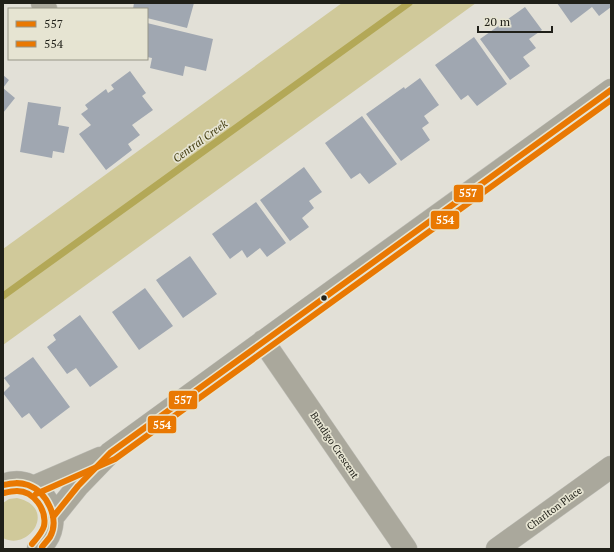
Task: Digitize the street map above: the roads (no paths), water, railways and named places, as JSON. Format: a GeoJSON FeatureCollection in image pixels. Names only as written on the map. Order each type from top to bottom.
{"type":"FeatureCollection","features":[{"type":"Feature","properties":{"kind":"street"},"geometry":{"type":"LineString","coordinates":[[49,537],[78,486],[110,453],[611,90]]}},
{"type":"Feature","properties":{"kind":"street","name":"Bendigo Crescent"},"geometry":{"type":"LineString","coordinates":[[263,341],[406,549]]}},
{"type":"Feature","properties":{"kind":"street"},"geometry":{"type":"LineString","coordinates":[[33,487],[110,453]]}},
{"type":"Feature","properties":{"kind":"street","name":"Charlton Place"},"geometry":{"type":"LineString","coordinates":[[497,549],[611,467]]}},
{"type":"Feature","properties":{"kind":"street"},"geometry":{"type":"LineString","coordinates":[[4,482],[25,484],[33,487],[42,494],[50,505],[49,537]]}},
{"type":"Feature","properties":{"kind":"waterway","name":"Central Creek"},"geometry":{"type":"LineString","coordinates":[[3,296],[409,3]]}}]}
